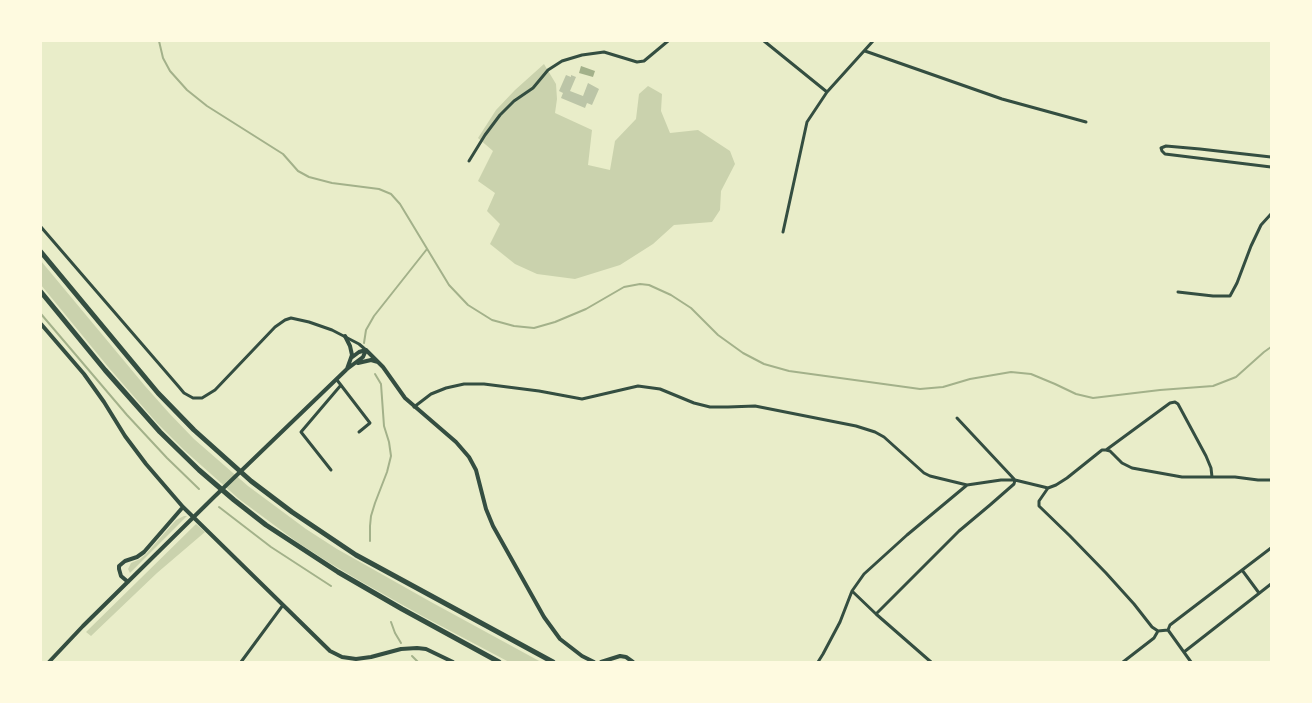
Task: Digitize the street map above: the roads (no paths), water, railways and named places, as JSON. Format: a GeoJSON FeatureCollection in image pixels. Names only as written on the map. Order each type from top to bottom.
{"type":"FeatureCollection","features":[{"type":"Feature","properties":{"kind":"highway"},"geometry":{"type":"LineString","coordinates":[[41,252],[158,393],[212,448],[258,486],[313,527],[356,555],[553,662]]}},
{"type":"Feature","properties":{"kind":"highway"},"geometry":{"type":"LineString","coordinates":[[41,292],[160,432],[199,470],[234,500],[266,525],[338,572],[499,662]]}},
{"type":"Feature","properties":{"kind":"street"},"geometry":{"type":"LineString","coordinates":[[469,161],[500,115],[514,101],[533,88],[548,70],[562,61],[582,55],[604,52],[637,62],[644,61],[668,41]]}},
{"type":"Feature","properties":{"kind":"street"},"geometry":{"type":"LineString","coordinates":[[764,41],[827,92]]}},
{"type":"Feature","properties":{"kind":"street"},"geometry":{"type":"LineString","coordinates":[[784,232],[807,122],[827,92],[873,41]]}},
{"type":"Feature","properties":{"kind":"street"},"geometry":{"type":"LineString","coordinates":[[865,51],[1002,99],[1086,122]]}},
{"type":"Feature","properties":{"kind":"street"},"geometry":{"type":"LineString","coordinates":[[1271,157],[1166,146],[1161,148],[1165,154],[1271,167]]}},
{"type":"Feature","properties":{"kind":"street"},"geometry":{"type":"LineString","coordinates":[[1178,292],[1230,296],[1261,224],[1271,214]]}},
{"type":"Feature","properties":{"kind":"street"},"geometry":{"type":"LineString","coordinates":[[41,227],[179,387],[193,398],[202,398],[215,390],[275,327],[291,318],[332,330],[366,350],[379,362],[405,398],[456,442],[469,457],[476,470],[486,509],[493,526],[544,617],[560,639],[582,656],[594,662]]}},
{"type":"Feature","properties":{"kind":"street"},"geometry":{"type":"LineString","coordinates":[[41,324],[90,382],[124,436],[183,507],[330,651],[342,657],[356,659],[401,649],[416,648],[426,649],[453,662]]}},
{"type":"Feature","properties":{"kind":"street"},"geometry":{"type":"LineString","coordinates":[[345,336],[352,355],[347,369]]}},
{"type":"Feature","properties":{"kind":"street"},"geometry":{"type":"LineString","coordinates":[[351,358],[359,352],[366,350]]}},
{"type":"Feature","properties":{"kind":"street"},"geometry":{"type":"LineString","coordinates":[[49,662],[213,498],[347,369],[356,363],[366,350]]}},
{"type":"Feature","properties":{"kind":"street"},"geometry":{"type":"LineString","coordinates":[[356,363],[370,360],[379,362]]}},
{"type":"Feature","properties":{"kind":"street"},"geometry":{"type":"LineString","coordinates":[[336,380],[370,423],[359,432]]}},
{"type":"Feature","properties":{"kind":"street"},"geometry":{"type":"LineString","coordinates":[[414,407],[431,394],[464,384],[508,387],[582,399],[638,386],[660,389],[694,403],[710,406],[755,406],[856,426],[884,437],[924,473],[930,476],[967,485],[1014,480],[1048,488],[1067,478],[1102,450],[1106,450],[1170,403],[1175,402],[1178,404],[1206,456],[1211,468],[1212,477]]}},
{"type":"Feature","properties":{"kind":"street"},"geometry":{"type":"LineString","coordinates":[[332,470],[301,432],[341,385]]}},
{"type":"Feature","properties":{"kind":"street"},"geometry":{"type":"LineString","coordinates":[[957,418],[1014,480]]}},
{"type":"Feature","properties":{"kind":"street"},"geometry":{"type":"LineString","coordinates":[[1106,450],[1110,451],[1126,466],[1132,468],[1182,477],[1235,477],[1271,480]]}},
{"type":"Feature","properties":{"kind":"street"},"geometry":{"type":"LineString","coordinates":[[876,614],[959,531],[1014,484],[1014,480]]}},
{"type":"Feature","properties":{"kind":"street"},"geometry":{"type":"LineString","coordinates":[[818,662],[840,622],[852,591],[864,574],[967,485]]}},
{"type":"Feature","properties":{"kind":"street"},"geometry":{"type":"LineString","coordinates":[[1048,488],[1039,501],[1039,506],[1106,573],[1134,604],[1152,628],[1158,631],[1168,630]]}},
{"type":"Feature","properties":{"kind":"street"},"geometry":{"type":"LineString","coordinates":[[128,582],[121,576],[119,566],[144,552],[183,507]]}},
{"type":"Feature","properties":{"kind":"street"},"geometry":{"type":"LineString","coordinates":[[1168,630],[1170,625],[1271,548]]}},
{"type":"Feature","properties":{"kind":"street"},"geometry":{"type":"LineString","coordinates":[[1242,570],[1259,593]]}},
{"type":"Feature","properties":{"kind":"street"},"geometry":{"type":"LineString","coordinates":[[1184,652],[1271,584]]}},
{"type":"Feature","properties":{"kind":"street"},"geometry":{"type":"LineString","coordinates":[[852,591],[931,662]]}},
{"type":"Feature","properties":{"kind":"street"},"geometry":{"type":"LineString","coordinates":[[241,662],[283,605]]}},
{"type":"Feature","properties":{"kind":"street"},"geometry":{"type":"LineString","coordinates":[[1168,630],[1191,662]]}},
{"type":"Feature","properties":{"kind":"street"},"geometry":{"type":"LineString","coordinates":[[1123,662],[1154,638],[1158,631]]}},
{"type":"Feature","properties":{"kind":"street"},"geometry":{"type":"LineString","coordinates":[[601,662],[620,656],[633,662]]}},
{"type":"Feature","properties":{"kind":"waterway"},"geometry":{"type":"LineString","coordinates":[[159,41],[163,58],[170,71],[187,90],[207,106],[283,154],[298,171],[309,177],[332,183],[379,189],[391,194],[400,204],[449,285],[468,305],[492,320],[514,326],[534,328],[555,322],[586,309],[624,287],[640,284],[649,285],[671,295],[691,308],[718,335],[743,353],[764,364],[789,371],[920,389],[943,387],[970,379],[1011,372],[1031,374],[1076,394],[1093,398],[1213,386],[1236,377],[1271,347]]}},
{"type":"Feature","properties":{"kind":"waterway"},"geometry":{"type":"LineString","coordinates":[[364,343],[366,330],[374,316],[427,249]]}},
{"type":"Feature","properties":{"kind":"waterway"},"geometry":{"type":"LineString","coordinates":[[41,314],[127,415],[199,489]]}},
{"type":"Feature","properties":{"kind":"waterway"},"geometry":{"type":"LineString","coordinates":[[370,541],[371,516],[391,456],[384,426],[381,384],[375,374]]}},
{"type":"Feature","properties":{"kind":"waterway"},"geometry":{"type":"LineString","coordinates":[[219,507],[271,547],[331,586]]}},
{"type":"Feature","properties":{"kind":"waterway"},"geometry":{"type":"LineString","coordinates":[[391,622],[401,643]]}},
{"type":"Feature","properties":{"kind":"waterway"},"geometry":{"type":"LineString","coordinates":[[412,656],[418,662]]}}]}
